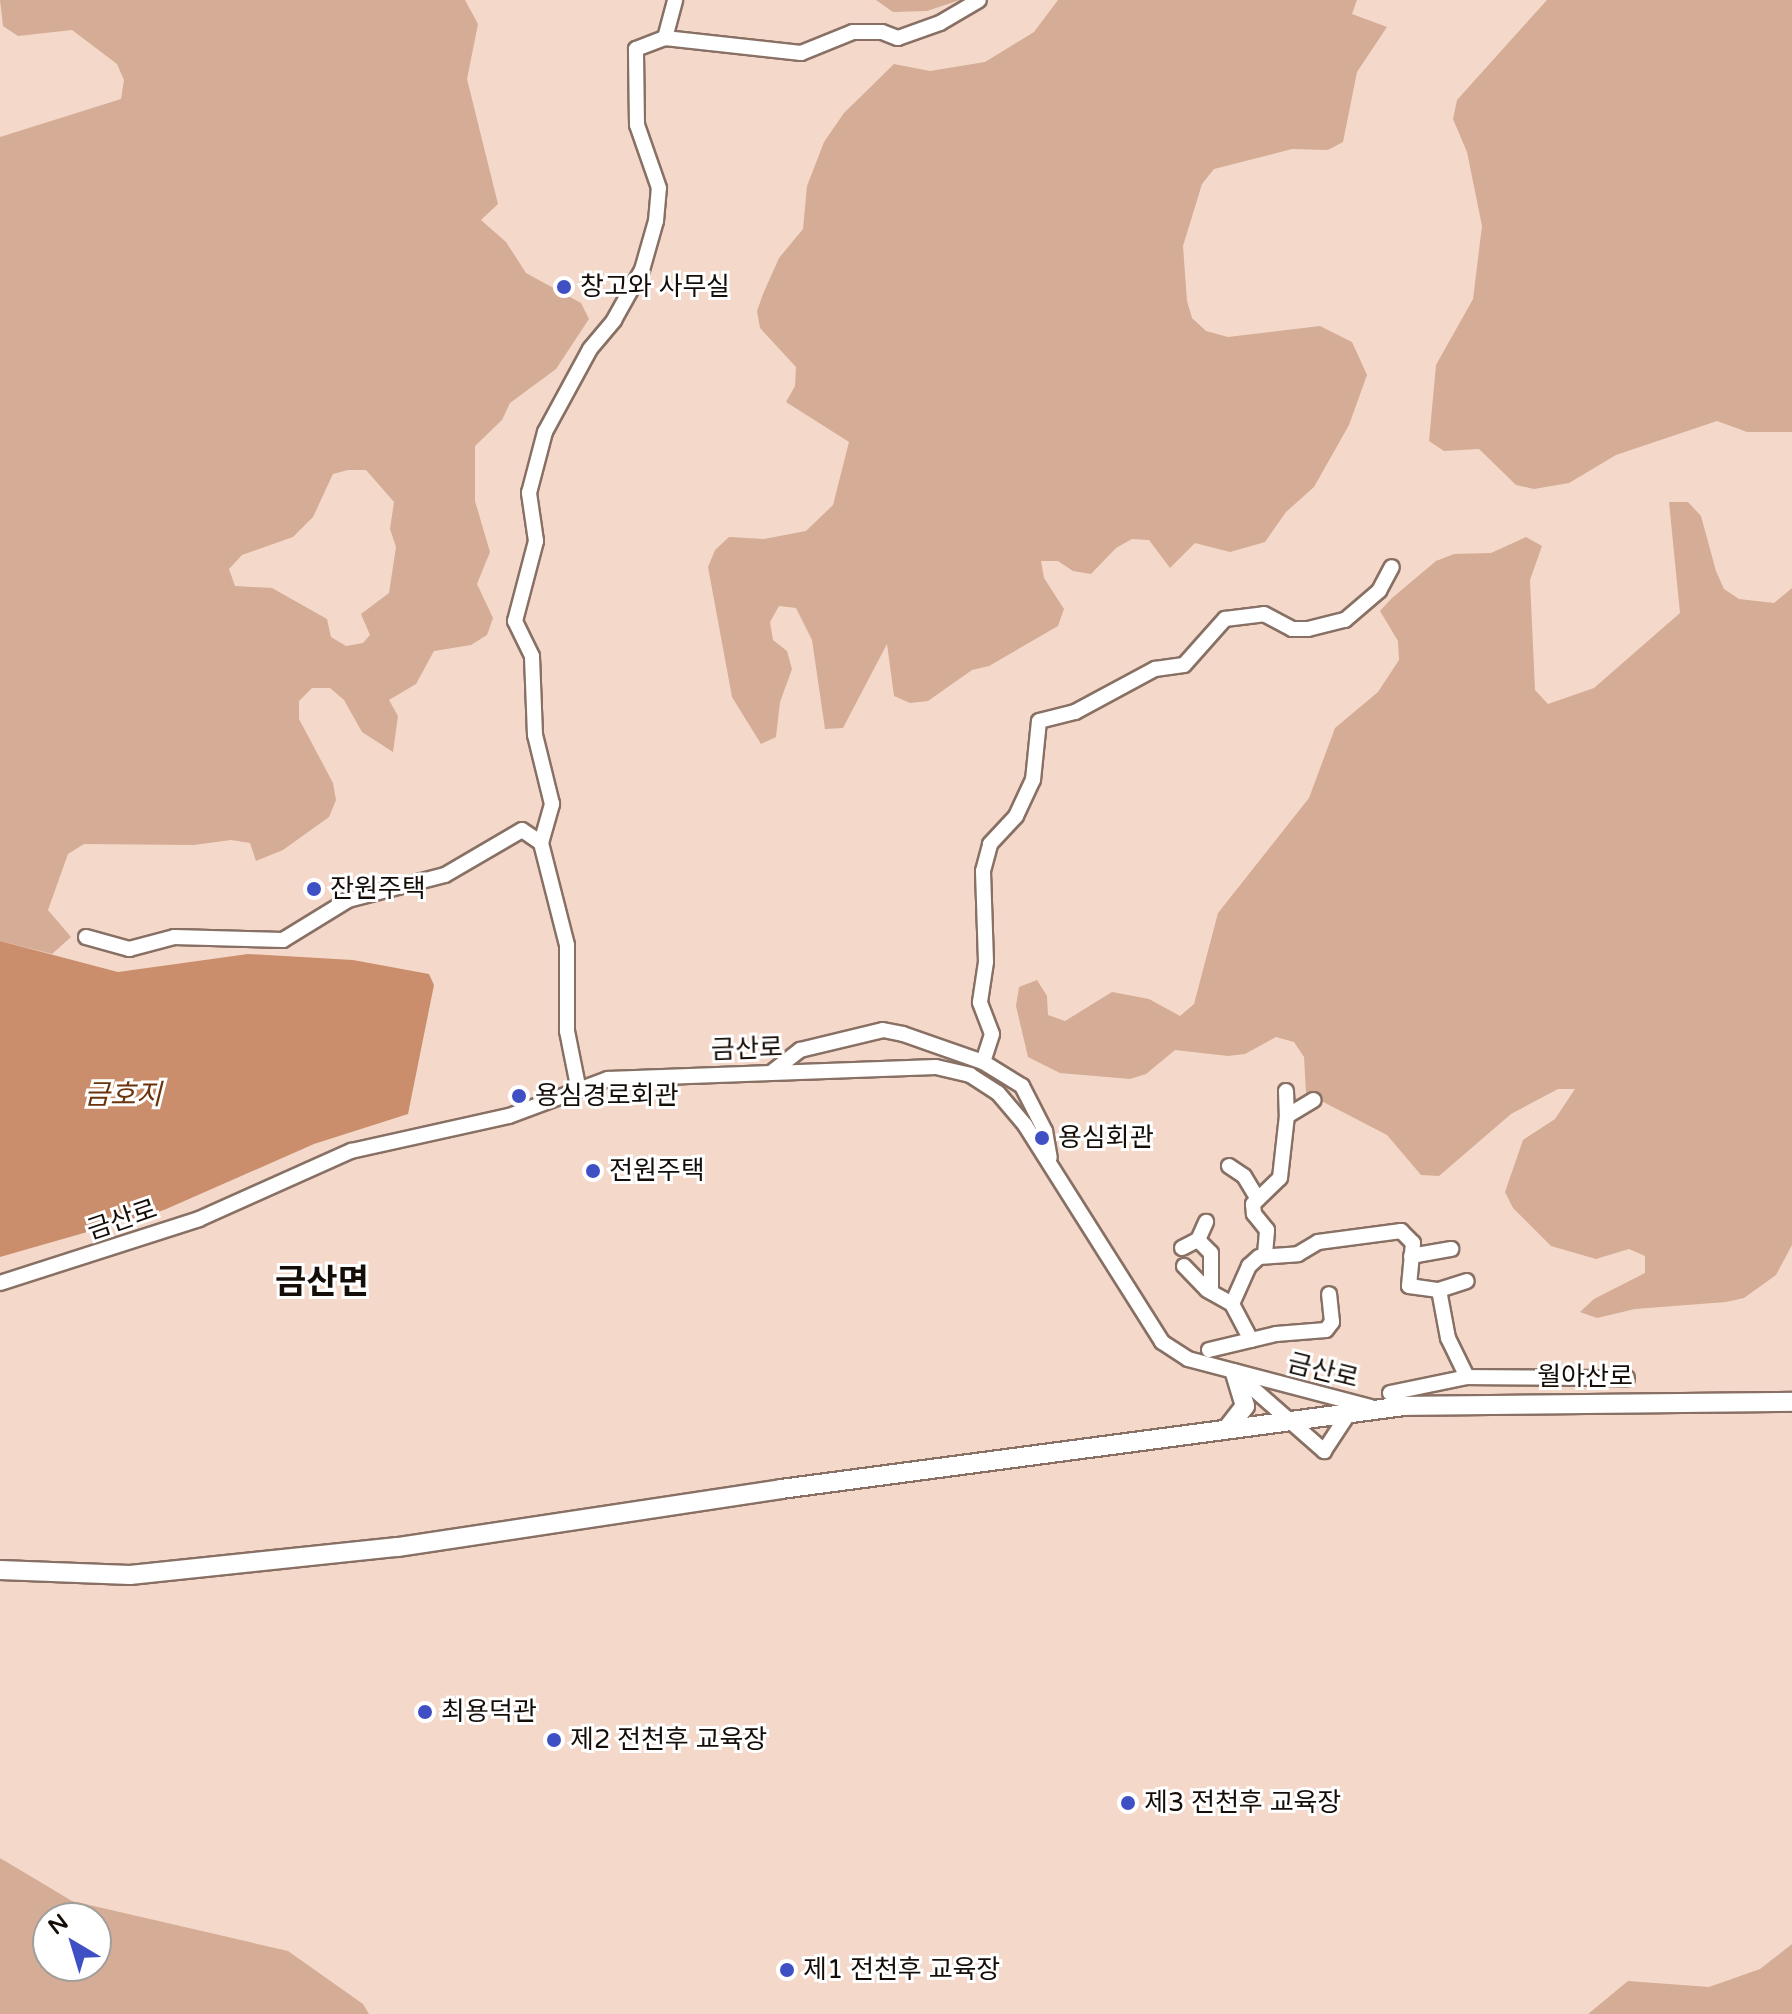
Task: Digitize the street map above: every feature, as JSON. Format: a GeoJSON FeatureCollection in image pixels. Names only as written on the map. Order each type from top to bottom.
{"type":"FeatureCollection","features":[{"type":"Feature","properties":{"kind":"main road"},"geometry":{"type":"LineString","coordinates":[[1227,1429],[1245,1406],[1235,1373]]}},
{"type":"Feature","properties":{"kind":"main road","name":"월아산로"},"geometry":{"type":"LineString","coordinates":[[0,1570],[130,1575],[398,1547],[1379,1409],[1445,1404],[1792,1402]]}},
{"type":"Feature","properties":{"kind":"street"},"geometry":{"type":"LineString","coordinates":[[665,38],[675,0]]}},
{"type":"Feature","properties":{"kind":"street"},"geometry":{"type":"LineString","coordinates":[[578,1086],[567,1031],[567,945],[541,843],[552,804],[535,735],[532,656],[515,621],[536,541],[529,493],[545,432],[590,349],[614,320],[642,270],[659,188],[637,125],[636,49],[665,38],[801,53],[853,32],[882,32],[898,38],[940,23],[979,0]]}},
{"type":"Feature","properties":{"kind":"street"},"geometry":{"type":"LineString","coordinates":[[983,1062],[992,1034],[980,1002],[986,962],[983,871],[990,844],[1016,816],[1033,780],[1039,721],[1075,712],[1155,669],[1184,665],[1225,619],[1264,614],[1300,629],[1345,620],[1379,591],[1392,567]]}},
{"type":"Feature","properties":{"kind":"street"},"geometry":{"type":"LineString","coordinates":[[86,937],[129,949],[174,937],[283,940],[348,900],[445,875],[522,830],[541,843]]}},
{"type":"Feature","properties":{"kind":"street"},"geometry":{"type":"LineString","coordinates":[[772,1072],[800,1050],[883,1030],[983,1062],[1022,1086],[1033,1101],[1050,1161]]}},
{"type":"Feature","properties":{"kind":"street","name":"금산로"},"geometry":{"type":"LineString","coordinates":[[0,1283],[199,1219],[351,1151],[509,1116],[578,1086],[631,1076],[936,1067],[970,1075],[998,1093],[1050,1161],[1151,1330],[1188,1359],[1379,1409]]}},
{"type":"Feature","properties":{"kind":"street"},"geometry":{"type":"LineString","coordinates":[[1265,1254],[1267,1230],[1253,1209],[1258,1199],[1280,1178],[1287,1116],[1286,1091]]}},
{"type":"Feature","properties":{"kind":"street"},"geometry":{"type":"LineString","coordinates":[[1287,1116],[1314,1100]]}},
{"type":"Feature","properties":{"kind":"street"},"geometry":{"type":"LineString","coordinates":[[1229,1166],[1244,1176],[1258,1199]]}},
{"type":"Feature","properties":{"kind":"street"},"geometry":{"type":"LineString","coordinates":[[1182,1248],[1198,1240],[1206,1222]]}},
{"type":"Feature","properties":{"kind":"street"},"geometry":{"type":"LineString","coordinates":[[1232,1304],[1249,1266],[1265,1254],[1292,1255],[1318,1242],[1401,1231],[1411,1237],[1409,1286],[1439,1290],[1467,1281]]}},
{"type":"Feature","properties":{"kind":"street"},"geometry":{"type":"LineString","coordinates":[[1198,1240],[1211,1253],[1211,1292]]}},
{"type":"Feature","properties":{"kind":"street"},"geometry":{"type":"LineString","coordinates":[[1411,1256],[1451,1249]]}},
{"type":"Feature","properties":{"kind":"street"},"geometry":{"type":"LineString","coordinates":[[1184,1266],[1211,1292],[1232,1304],[1251,1340]]}},
{"type":"Feature","properties":{"kind":"street"},"geometry":{"type":"LineString","coordinates":[[1439,1290],[1448,1338],[1467,1377]]}},
{"type":"Feature","properties":{"kind":"street"},"geometry":{"type":"LineString","coordinates":[[1209,1350],[1331,1327],[1329,1294]]}},
{"type":"Feature","properties":{"kind":"street"},"geometry":{"type":"LineString","coordinates":[[1235,1373],[1324,1451],[1349,1413]]}},
{"type":"Feature","properties":{"kind":"street"},"geometry":{"type":"LineString","coordinates":[[1390,1393],[1467,1377],[1627,1378]]}},
{"type":"Feature","properties":{"kind":"shaded area"},"geometry":{"type":"Polygon","coordinates":[[[0,0],[465,0],[478,24],[467,79],[498,204],[481,220],[506,242],[526,273],[581,303],[589,319],[556,369],[510,403],[502,420],[475,446],[475,501],[490,552],[477,584],[493,618],[487,635],[471,645],[434,651],[416,684],[389,700],[398,716],[393,752],[362,732],[344,700],[330,688],[312,688],[299,701],[299,719],[333,783],[336,800],[329,817],[283,850],[256,861],[250,843],[231,840],[194,845],[84,844],[68,854],[48,910],[71,937],[52,954],[0,941],[0,137],[121,99],[124,80],[117,64],[72,30],[18,36],[3,26],[0,0]],[[366,470],[333,474],[313,517],[293,537],[242,555],[229,569],[235,586],[272,588],[327,619],[331,637],[346,646],[363,643],[370,635],[361,614],[389,593],[396,547],[390,529],[394,502],[366,470]]]}},
{"type":"Feature","properties":{"kind":"shaded area"},"geometry":{"type":"Polygon","coordinates":[[[876,0],[960,0],[927,11],[893,12],[876,0]]]}},
{"type":"Feature","properties":{"kind":"shaded area"},"geometry":{"type":"Polygon","coordinates":[[[1058,0],[1357,0],[1352,14],[1387,27],[1357,72],[1343,142],[1328,150],[1292,149],[1214,169],[1202,184],[1183,246],[1187,301],[1192,318],[1206,331],[1228,337],[1320,326],[1352,342],[1367,375],[1349,425],[1314,487],[1286,512],[1265,542],[1230,552],[1195,543],[1170,568],[1149,540],[1132,539],[1116,548],[1091,574],[1073,571],[1058,561],[1041,561],[1044,578],[1064,609],[1058,626],[989,666],[972,670],[928,701],[910,703],[894,696],[887,644],[843,728],[825,729],[812,640],[796,608],[779,606],[770,622],[773,640],[787,651],[792,669],[780,702],[776,737],[761,744],[732,697],[708,567],[715,550],[729,537],[764,539],[806,531],[833,505],[849,442],[786,402],[795,386],[796,367],[760,328],[757,311],[763,294],[779,258],[803,229],[807,186],[824,142],[844,113],[894,64],[930,71],[985,62],[1034,32],[1058,0]]]}},
{"type":"Feature","properties":{"kind":"shaded area"},"geometry":{"type":"Polygon","coordinates":[[[1547,0],[1792,0],[1792,432],[1747,432],[1717,421],[1616,455],[1569,483],[1534,489],[1516,485],[1479,449],[1444,451],[1429,441],[1436,365],[1473,299],[1482,226],[1467,152],[1453,119],[1457,100],[1547,0]]]}},
{"type":"Feature","properties":{"kind":"shaded area"},"geometry":{"type":"Polygon","coordinates":[[[1669,502],[1688,502],[1701,516],[1724,589],[1739,599],[1774,603],[1792,588],[1792,1245],[1776,1275],[1744,1298],[1726,1302],[1635,1309],[1597,1318],[1580,1312],[1594,1299],[1645,1273],[1645,1256],[1629,1249],[1596,1259],[1551,1246],[1513,1208],[1505,1192],[1523,1140],[1555,1119],[1575,1089],[1558,1089],[1511,1114],[1439,1176],[1421,1175],[1387,1135],[1306,1093],[1304,1057],[1294,1042],[1276,1037],[1245,1054],[1228,1056],[1175,1050],[1146,1074],[1130,1079],[1060,1073],[1028,1057],[1016,1006],[1019,987],[1037,980],[1047,996],[1048,1015],[1065,1021],[1112,992],[1149,999],[1180,1016],[1194,1004],[1218,913],[1309,798],[1335,728],[1378,692],[1399,660],[1398,641],[1380,611],[1392,598],[1436,561],[1454,554],[1491,553],[1526,537],[1542,546],[1530,580],[1535,690],[1548,704],[1594,688],[1680,613],[1669,502]]]}},
{"type":"Feature","properties":{"kind":"shaded area"},"geometry":{"type":"Polygon","coordinates":[[[0,1858],[76,1902],[32,1902],[32,1982],[112,1982],[112,1910],[288,1951],[363,2004],[369,2014],[0,2014],[0,1858]]]}},
{"type":"Feature","properties":{"kind":"shaded area"},"geometry":{"type":"Polygon","coordinates":[[[1792,1944],[1792,2014],[1588,2014],[1628,1981],[1709,1987],[1760,1969],[1792,1944]]]}},
{"type":"Feature","properties":{"kind":"water","name":"금호지"},"geometry":{"type":"Polygon","coordinates":[[[0,941],[118,972],[248,954],[353,960],[429,974],[434,985],[408,1114],[314,1144],[164,1210],[0,1257],[0,941]]]}},
{"type":"Feature","properties":{"kind":"place","name":"창고와 사무실"},"geometry":{"type":"Point","coordinates":[564,287]}},
{"type":"Feature","properties":{"kind":"place","name":"잔원주택"},"geometry":{"type":"Point","coordinates":[314,889]}},
{"type":"Feature","properties":{"kind":"place","name":"용심경로회관"},"geometry":{"type":"Point","coordinates":[519,1096]}},
{"type":"Feature","properties":{"kind":"place","name":"용심회관"},"geometry":{"type":"Point","coordinates":[1042,1138]}},
{"type":"Feature","properties":{"kind":"place","name":"전원주택"},"geometry":{"type":"Point","coordinates":[593,1171]}},
{"type":"Feature","properties":{"kind":"place","name":"최용덕관"},"geometry":{"type":"Point","coordinates":[425,1712]}},
{"type":"Feature","properties":{"kind":"place","name":"제2 전천후 교육장"},"geometry":{"type":"Point","coordinates":[554,1740]}},
{"type":"Feature","properties":{"kind":"place","name":"제3 전천후 교육장"},"geometry":{"type":"Point","coordinates":[1128,1803]}},
{"type":"Feature","properties":{"kind":"place","name":"제1 전천후 교육장"},"geometry":{"type":"Point","coordinates":[787,1970]}},
{"type":"Feature","properties":{"kind":"district","name":"금산면"},"geometry":{"type":"Point","coordinates":[322,1283]}}]}
